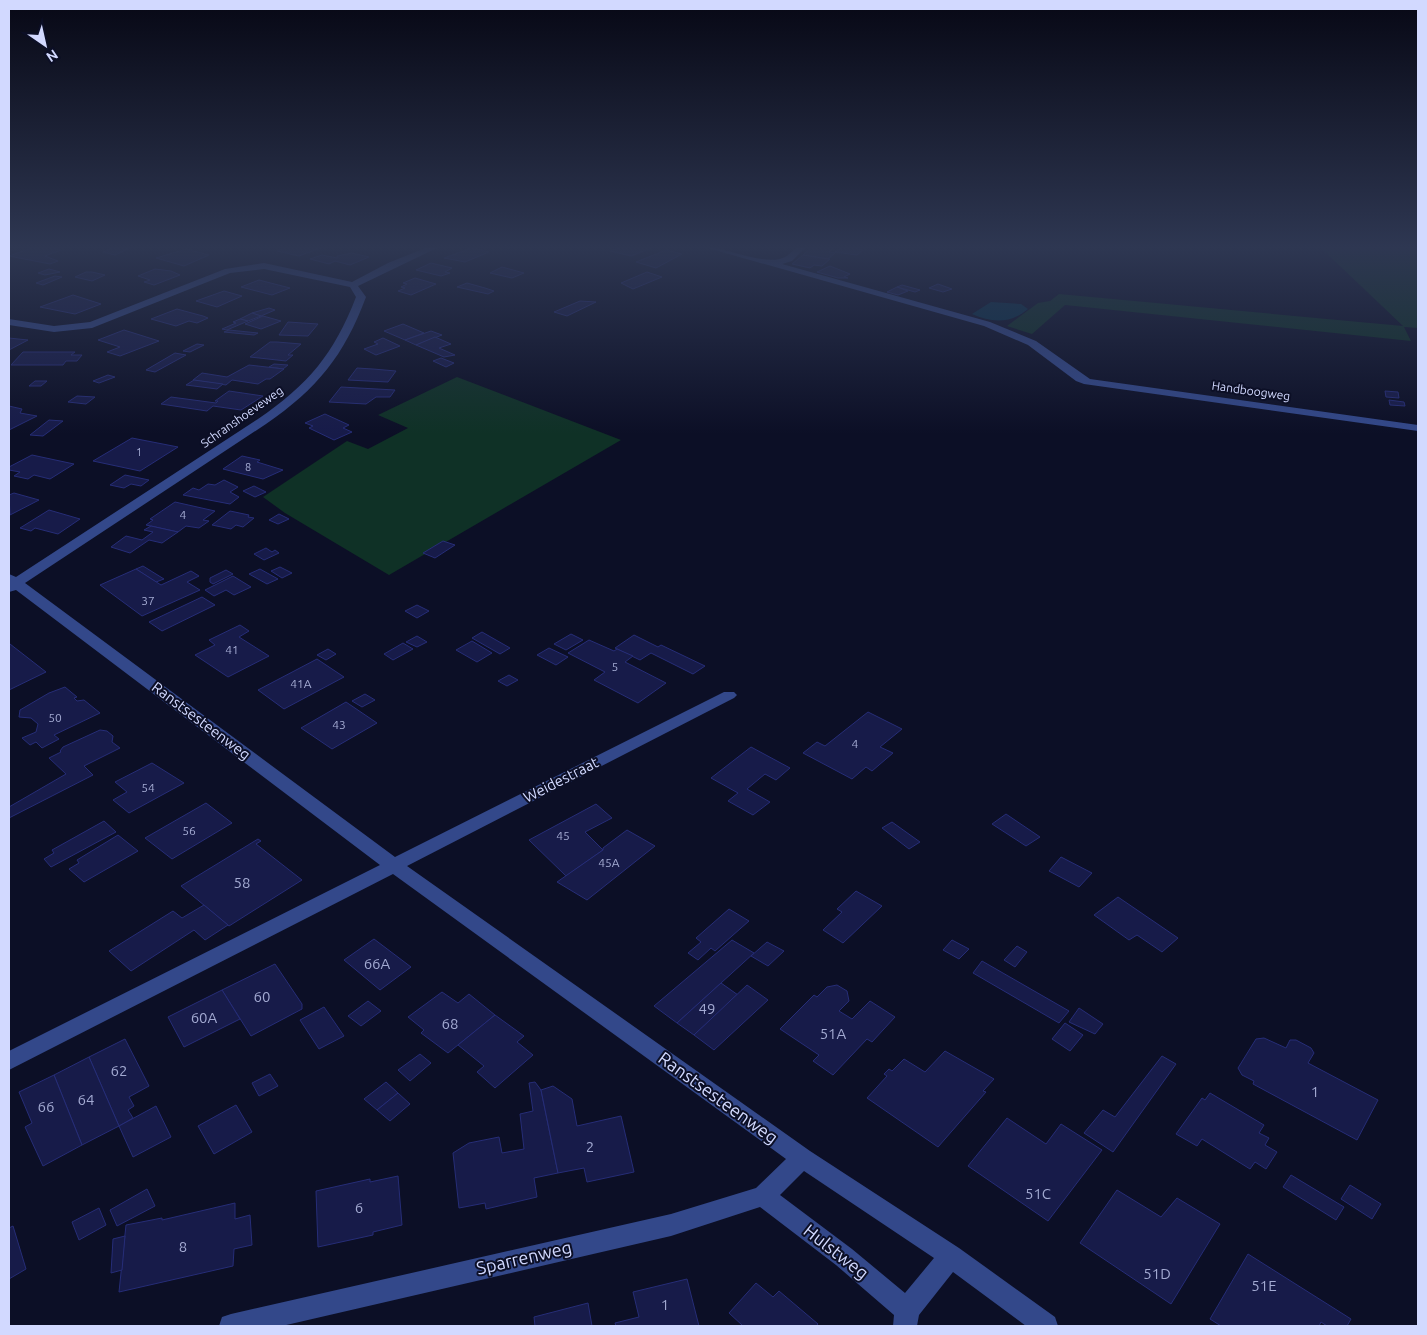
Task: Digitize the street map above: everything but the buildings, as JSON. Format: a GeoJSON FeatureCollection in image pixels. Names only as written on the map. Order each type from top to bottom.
{"type":"FeatureCollection","features":[{"type":"Feature","properties":{"kind":"street"},"geometry":{"type":"LineString","coordinates":[[9,322],[54,329],[92,325],[132,309]]}},
{"type":"Feature","properties":{"kind":"street","name":"Schranshoeveweg"},"geometry":{"type":"LineString","coordinates":[[11,583],[157,492],[297,395],[319,374],[332,357],[352,321],[356,309]]}},
{"type":"Feature","properties":{"kind":"street","name":"Handboogweg"},"geometry":{"type":"LineString","coordinates":[[933,309],[987,324],[1014,334],[1032,343],[1080,379],[1418,428]]}},
{"type":"Feature","properties":{"kind":"street","name":"Ranstsesteenweg"},"geometry":{"type":"LineString","coordinates":[[11,583],[393,865],[802,1158],[951,1256],[1046,1326]]}},
{"type":"Feature","properties":{"kind":"street","name":"Weidestraat"},"geometry":{"type":"LineString","coordinates":[[393,865],[730,695]]}},
{"type":"Feature","properties":{"kind":"street"},"geometry":{"type":"LineString","coordinates":[[9,1061],[242,944],[393,865]]}},
{"type":"Feature","properties":{"kind":"street","name":"Sparrenweg"},"geometry":{"type":"LineString","coordinates":[[231,1326],[671,1224],[763,1196],[802,1158]]}},
{"type":"Feature","properties":{"kind":"street","name":"Hulstweg"},"geometry":{"type":"LineString","coordinates":[[763,1196],[844,1257],[906,1318],[951,1256]]}},
{"type":"Feature","properties":{"kind":"green space"},"geometry":{"type":"Polygon","coordinates":[[[1030,309],[1060,309],[1032,334],[1007,326],[1030,309]]]}},
{"type":"Feature","properties":{"kind":"green space"},"geometry":{"type":"Polygon","coordinates":[[[1106,309],[1223,309],[1403,326],[1385,309],[1418,309],[1418,328],[1404,327],[1411,341],[1106,309]]]}},
{"type":"Feature","properties":{"kind":"green space"},"geometry":{"type":"Polygon","coordinates":[[[457,377],[621,440],[389,575],[285,513],[263,497],[347,441],[368,449],[408,428],[378,415],[457,377]]]}},
{"type":"Feature","properties":{"kind":"water"},"geometry":{"type":"Polygon","coordinates":[[[979,309],[1028,309],[1008,320],[987,319],[972,314],[979,309]]]}}]}
